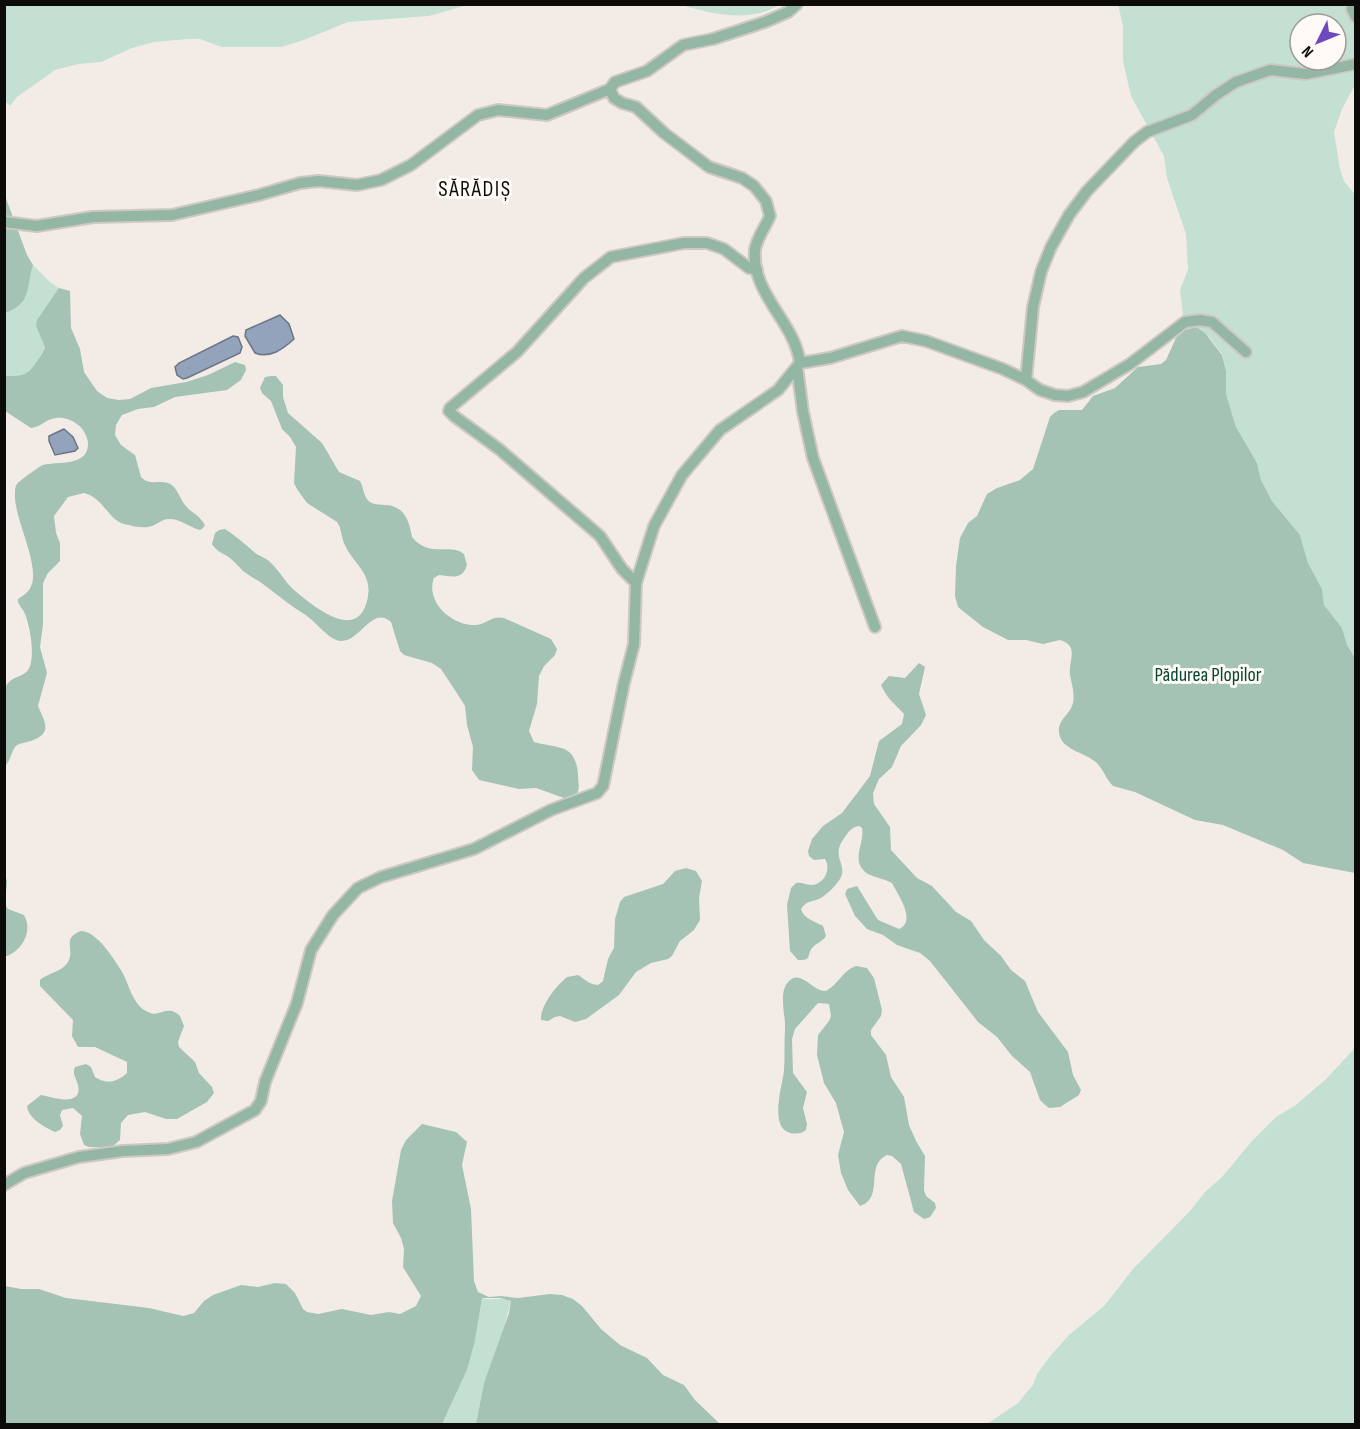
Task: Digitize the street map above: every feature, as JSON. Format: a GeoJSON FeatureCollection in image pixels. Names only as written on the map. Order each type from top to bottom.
{"type":"FeatureCollection","features":[{"type":"Feature","properties":{"kind":"street"},"geometry":{"type":"LineString","coordinates":[[4,222],[37,225],[93,217],[172,215],[300,183],[319,181],[357,185],[381,180],[411,165],[478,115],[498,110],[547,115],[610,89],[615,82],[647,71],[683,45],[713,39],[765,22],[788,12],[798,4]]}},
{"type":"Feature","properties":{"kind":"street"},"geometry":{"type":"LineString","coordinates":[[1355,4],[1352,9],[1356,17]]}},
{"type":"Feature","properties":{"kind":"street"},"geometry":{"type":"LineString","coordinates":[[1026,380],[1033,307],[1041,272],[1051,247],[1069,215],[1087,191],[1134,142],[1147,132],[1192,115],[1236,82],[1270,70],[1306,74],[1356,64]]}},
{"type":"Feature","properties":{"kind":"street"},"geometry":{"type":"LineString","coordinates":[[610,89],[614,98],[636,107],[664,133],[709,167],[742,178],[753,186],[766,201],[770,216],[755,251],[757,270],[764,291],[798,349],[803,412],[813,458],[875,627]]}},
{"type":"Feature","properties":{"kind":"street"},"geometry":{"type":"LineString","coordinates":[[636,583],[622,569],[600,536],[499,449],[451,414],[450,408],[517,352],[584,278],[611,257],[684,243],[707,243],[724,249],[749,268],[757,270]]}},
{"type":"Feature","properties":{"kind":"street"},"geometry":{"type":"LineString","coordinates":[[4,1185],[24,1173],[79,1157],[123,1151],[168,1149],[196,1142],[255,1110],[261,1101],[265,1082],[297,1004],[311,950],[333,915],[358,888],[381,877],[474,849],[550,810],[597,793],[603,786],[634,644],[636,583],[654,526],[682,475],[720,430],[778,390],[798,365],[830,358],[902,336],[926,341],[1026,380],[1040,390],[1068,396],[1083,392],[1130,364],[1185,322],[1200,320],[1212,322],[1245,352]]}},
{"type":"Feature","properties":{"kind":"green space"},"geometry":{"type":"Polygon","coordinates":[[[4,5],[467,5],[429,16],[348,22],[281,47],[222,47],[200,39],[154,42],[132,48],[101,62],[78,64],[55,70],[17,97],[10,106],[5,101],[4,5]]]}},
{"type":"Feature","properties":{"kind":"green space"},"geometry":{"type":"Polygon","coordinates":[[[681,5],[779,5],[755,14],[730,15],[681,5]]]}},
{"type":"Feature","properties":{"kind":"green space"},"geometry":{"type":"Polygon","coordinates":[[[1118,5],[1355,5],[1355,85],[1342,109],[1334,132],[1344,181],[1356,196],[1355,658],[1347,645],[1342,628],[1324,605],[1322,589],[1308,563],[1300,535],[1272,501],[1261,480],[1257,463],[1236,427],[1226,394],[1226,371],[1222,354],[1209,337],[1190,328],[1185,330],[1180,290],[1188,269],[1186,234],[1167,178],[1164,156],[1131,96],[1123,61],[1123,26],[1118,5]]]}},
{"type":"Feature","properties":{"kind":"green space"},"geometry":{"type":"Polygon","coordinates":[[[4,193],[27,255],[33,265],[24,300],[20,305],[5,313],[4,193]]]}},
{"type":"Feature","properties":{"kind":"green space"},"geometry":{"type":"Polygon","coordinates":[[[33,265],[59,288],[50,302],[39,331],[45,347],[28,372],[18,376],[5,376],[5,313],[19,305],[26,294],[33,265]]]}},
{"type":"Feature","properties":{"kind":"green space"},"geometry":{"type":"Polygon","coordinates":[[[59,288],[70,291],[71,328],[80,349],[84,372],[97,391],[107,398],[130,399],[151,388],[186,382],[208,375],[235,362],[245,365],[246,370],[241,380],[227,390],[175,397],[154,407],[138,409],[122,415],[116,425],[115,435],[121,445],[135,455],[141,477],[147,481],[164,482],[171,485],[185,505],[205,525],[203,528],[200,530],[169,519],[146,527],[124,524],[114,518],[96,499],[84,493],[68,497],[54,516],[60,543],[60,561],[48,573],[43,583],[43,624],[40,647],[47,673],[38,706],[45,730],[38,738],[17,745],[5,766],[6,686],[28,670],[32,658],[29,626],[18,599],[29,590],[33,581],[33,570],[18,516],[15,487],[43,465],[77,460],[87,451],[88,444],[83,430],[70,420],[52,419],[31,428],[5,411],[5,376],[25,374],[42,354],[45,347],[36,326],[37,320],[59,288]]]}},
{"type":"Feature","properties":{"kind":"green space","name":"Pădurea Plopilor"},"geometry":{"type":"Polygon","coordinates":[[[1196,327],[1205,333],[1222,355],[1226,371],[1226,394],[1236,427],[1257,463],[1261,480],[1272,501],[1300,535],[1308,563],[1322,589],[1324,605],[1342,628],[1347,645],[1355,658],[1355,873],[1303,863],[1283,850],[1223,825],[1195,820],[1135,792],[1113,786],[1097,763],[1068,747],[1060,738],[1060,724],[1074,700],[1070,675],[1072,654],[1070,646],[1060,640],[1043,644],[1026,640],[1008,640],[983,627],[958,607],[955,596],[960,538],[968,523],[977,516],[987,494],[1020,480],[1033,469],[1050,417],[1059,410],[1082,410],[1093,396],[1115,388],[1138,367],[1161,364],[1166,360],[1176,338],[1185,330],[1196,327]]]}},
{"type":"Feature","properties":{"kind":"green space"},"geometry":{"type":"Polygon","coordinates":[[[276,376],[283,385],[283,397],[288,413],[322,443],[339,472],[360,481],[368,500],[373,504],[391,506],[401,511],[407,519],[412,537],[419,544],[433,549],[452,549],[464,554],[467,565],[462,573],[456,576],[439,575],[434,578],[433,596],[443,611],[450,617],[467,624],[476,625],[496,618],[504,618],[551,639],[557,649],[539,676],[537,704],[529,731],[534,742],[564,749],[573,757],[579,786],[575,797],[564,798],[536,788],[519,789],[479,780],[472,770],[473,747],[465,706],[441,669],[432,663],[404,655],[400,651],[391,622],[378,618],[355,636],[341,641],[336,640],[214,547],[212,544],[215,533],[225,529],[268,561],[294,590],[324,612],[346,620],[356,618],[363,611],[368,596],[367,580],[347,550],[339,525],[307,503],[294,483],[296,447],[282,429],[271,401],[260,388],[265,377],[276,376]]]}},
{"type":"Feature","properties":{"kind":"green space"},"geometry":{"type":"Polygon","coordinates":[[[919,663],[925,667],[919,694],[926,715],[921,725],[901,746],[892,767],[879,779],[873,793],[874,804],[890,827],[891,850],[917,878],[932,886],[956,912],[971,921],[984,940],[1001,956],[1011,970],[1025,981],[1038,1012],[1068,1052],[1073,1075],[1081,1090],[1079,1095],[1060,1107],[1049,1108],[1040,1100],[1030,1072],[1012,1056],[997,1037],[978,1022],[930,961],[920,953],[897,945],[883,935],[867,929],[855,916],[845,894],[847,889],[857,886],[878,920],[899,929],[906,920],[905,908],[892,883],[868,874],[859,864],[862,828],[859,826],[854,827],[846,835],[839,849],[842,868],[840,880],[823,896],[801,909],[807,917],[823,926],[826,936],[813,947],[806,959],[798,960],[790,951],[787,905],[791,888],[796,883],[815,884],[823,880],[827,872],[825,859],[814,860],[809,856],[808,851],[812,839],[823,826],[842,813],[870,776],[879,741],[902,724],[904,714],[889,698],[881,685],[889,676],[905,678],[919,663]]]}},
{"type":"Feature","properties":{"kind":"green space"},"geometry":{"type":"Polygon","coordinates":[[[686,868],[696,871],[702,881],[699,898],[700,920],[694,930],[680,941],[672,956],[651,963],[636,972],[619,995],[586,1019],[575,1022],[560,1016],[548,1021],[541,1020],[543,1009],[550,997],[567,977],[578,975],[589,983],[598,985],[603,981],[608,959],[614,948],[615,919],[620,902],[624,897],[663,884],[675,871],[686,868]]]}},
{"type":"Feature","properties":{"kind":"green space"},"geometry":{"type":"Polygon","coordinates":[[[4,872],[7,881],[5,904],[8,909],[24,915],[27,921],[25,939],[18,949],[7,956],[4,955],[4,872]]]}},
{"type":"Feature","properties":{"kind":"green space"},"geometry":{"type":"Polygon","coordinates":[[[81,931],[93,935],[109,952],[141,1007],[154,1014],[170,1011],[180,1016],[184,1026],[178,1042],[179,1047],[195,1062],[199,1073],[212,1087],[214,1093],[207,1102],[177,1119],[166,1119],[145,1112],[128,1115],[121,1123],[120,1140],[112,1147],[84,1145],[80,1134],[82,1116],[73,1108],[62,1110],[60,1115],[63,1126],[55,1132],[33,1118],[27,1106],[41,1095],[58,1099],[76,1097],[78,1085],[74,1074],[75,1067],[86,1064],[91,1067],[95,1077],[108,1082],[119,1079],[127,1073],[127,1062],[95,1047],[78,1047],[72,1036],[73,1020],[40,986],[40,980],[67,964],[70,955],[70,940],[81,931]]]}},
{"type":"Feature","properties":{"kind":"green space"},"geometry":{"type":"Polygon","coordinates":[[[856,966],[867,968],[874,978],[882,1010],[881,1016],[871,1030],[871,1035],[886,1055],[891,1077],[904,1097],[909,1125],[925,1156],[924,1190],[926,1196],[935,1203],[936,1208],[930,1217],[924,1219],[914,1212],[901,1164],[892,1156],[887,1155],[880,1160],[875,1173],[872,1196],[867,1202],[860,1206],[848,1190],[841,1173],[838,1155],[844,1132],[836,1103],[824,1083],[817,1055],[818,1035],[831,1016],[829,1004],[818,1003],[795,1029],[792,1039],[793,1073],[807,1092],[803,1108],[807,1124],[806,1130],[801,1133],[790,1133],[779,1121],[779,1100],[784,1071],[783,997],[786,985],[790,980],[799,978],[826,991],[847,971],[856,966]]]}},
{"type":"Feature","properties":{"kind":"green space"},"geometry":{"type":"Polygon","coordinates":[[[1355,1048],[1355,1424],[987,1424],[1018,1403],[1033,1385],[1037,1374],[1051,1355],[1069,1335],[1105,1305],[1133,1269],[1222,1177],[1252,1141],[1276,1117],[1296,1105],[1326,1079],[1355,1048]]]}},
{"type":"Feature","properties":{"kind":"green space"},"geometry":{"type":"Polygon","coordinates":[[[422,1124],[456,1132],[467,1142],[462,1165],[471,1209],[474,1281],[478,1292],[489,1297],[518,1298],[550,1294],[573,1299],[582,1306],[601,1329],[620,1345],[647,1358],[663,1375],[684,1385],[695,1400],[720,1424],[476,1424],[484,1383],[509,1313],[511,1301],[500,1298],[482,1298],[475,1341],[467,1370],[442,1424],[5,1424],[5,1286],[39,1289],[66,1298],[149,1308],[183,1316],[194,1313],[204,1301],[213,1295],[241,1285],[258,1287],[275,1283],[286,1284],[295,1293],[303,1309],[318,1314],[342,1309],[371,1315],[389,1312],[400,1314],[416,1306],[421,1296],[403,1267],[404,1249],[393,1223],[392,1201],[401,1150],[406,1140],[422,1124]]]}},
{"type":"Feature","properties":{"kind":"green space"},"geometry":{"type":"Polygon","coordinates":[[[482,1298],[511,1301],[497,1352],[484,1383],[476,1424],[442,1424],[467,1370],[475,1341],[482,1298]]]}},
{"type":"Feature","properties":{"kind":"water"},"geometry":{"type":"Polygon","coordinates":[[[280,315],[289,324],[294,339],[271,354],[255,353],[245,336],[246,330],[280,315]]]}},
{"type":"Feature","properties":{"kind":"water"},"geometry":{"type":"Polygon","coordinates":[[[233,336],[238,337],[242,347],[240,353],[187,378],[183,379],[177,375],[175,367],[179,363],[233,336]]]}},
{"type":"Feature","properties":{"kind":"water"},"geometry":{"type":"Polygon","coordinates":[[[64,429],[73,437],[78,448],[75,451],[55,455],[49,436],[64,429]]]}},
{"type":"Feature","properties":{"kind":"district","name":"SĂRĂDIȘ"},"geometry":{"type":"Point","coordinates":[475,189]}}]}
